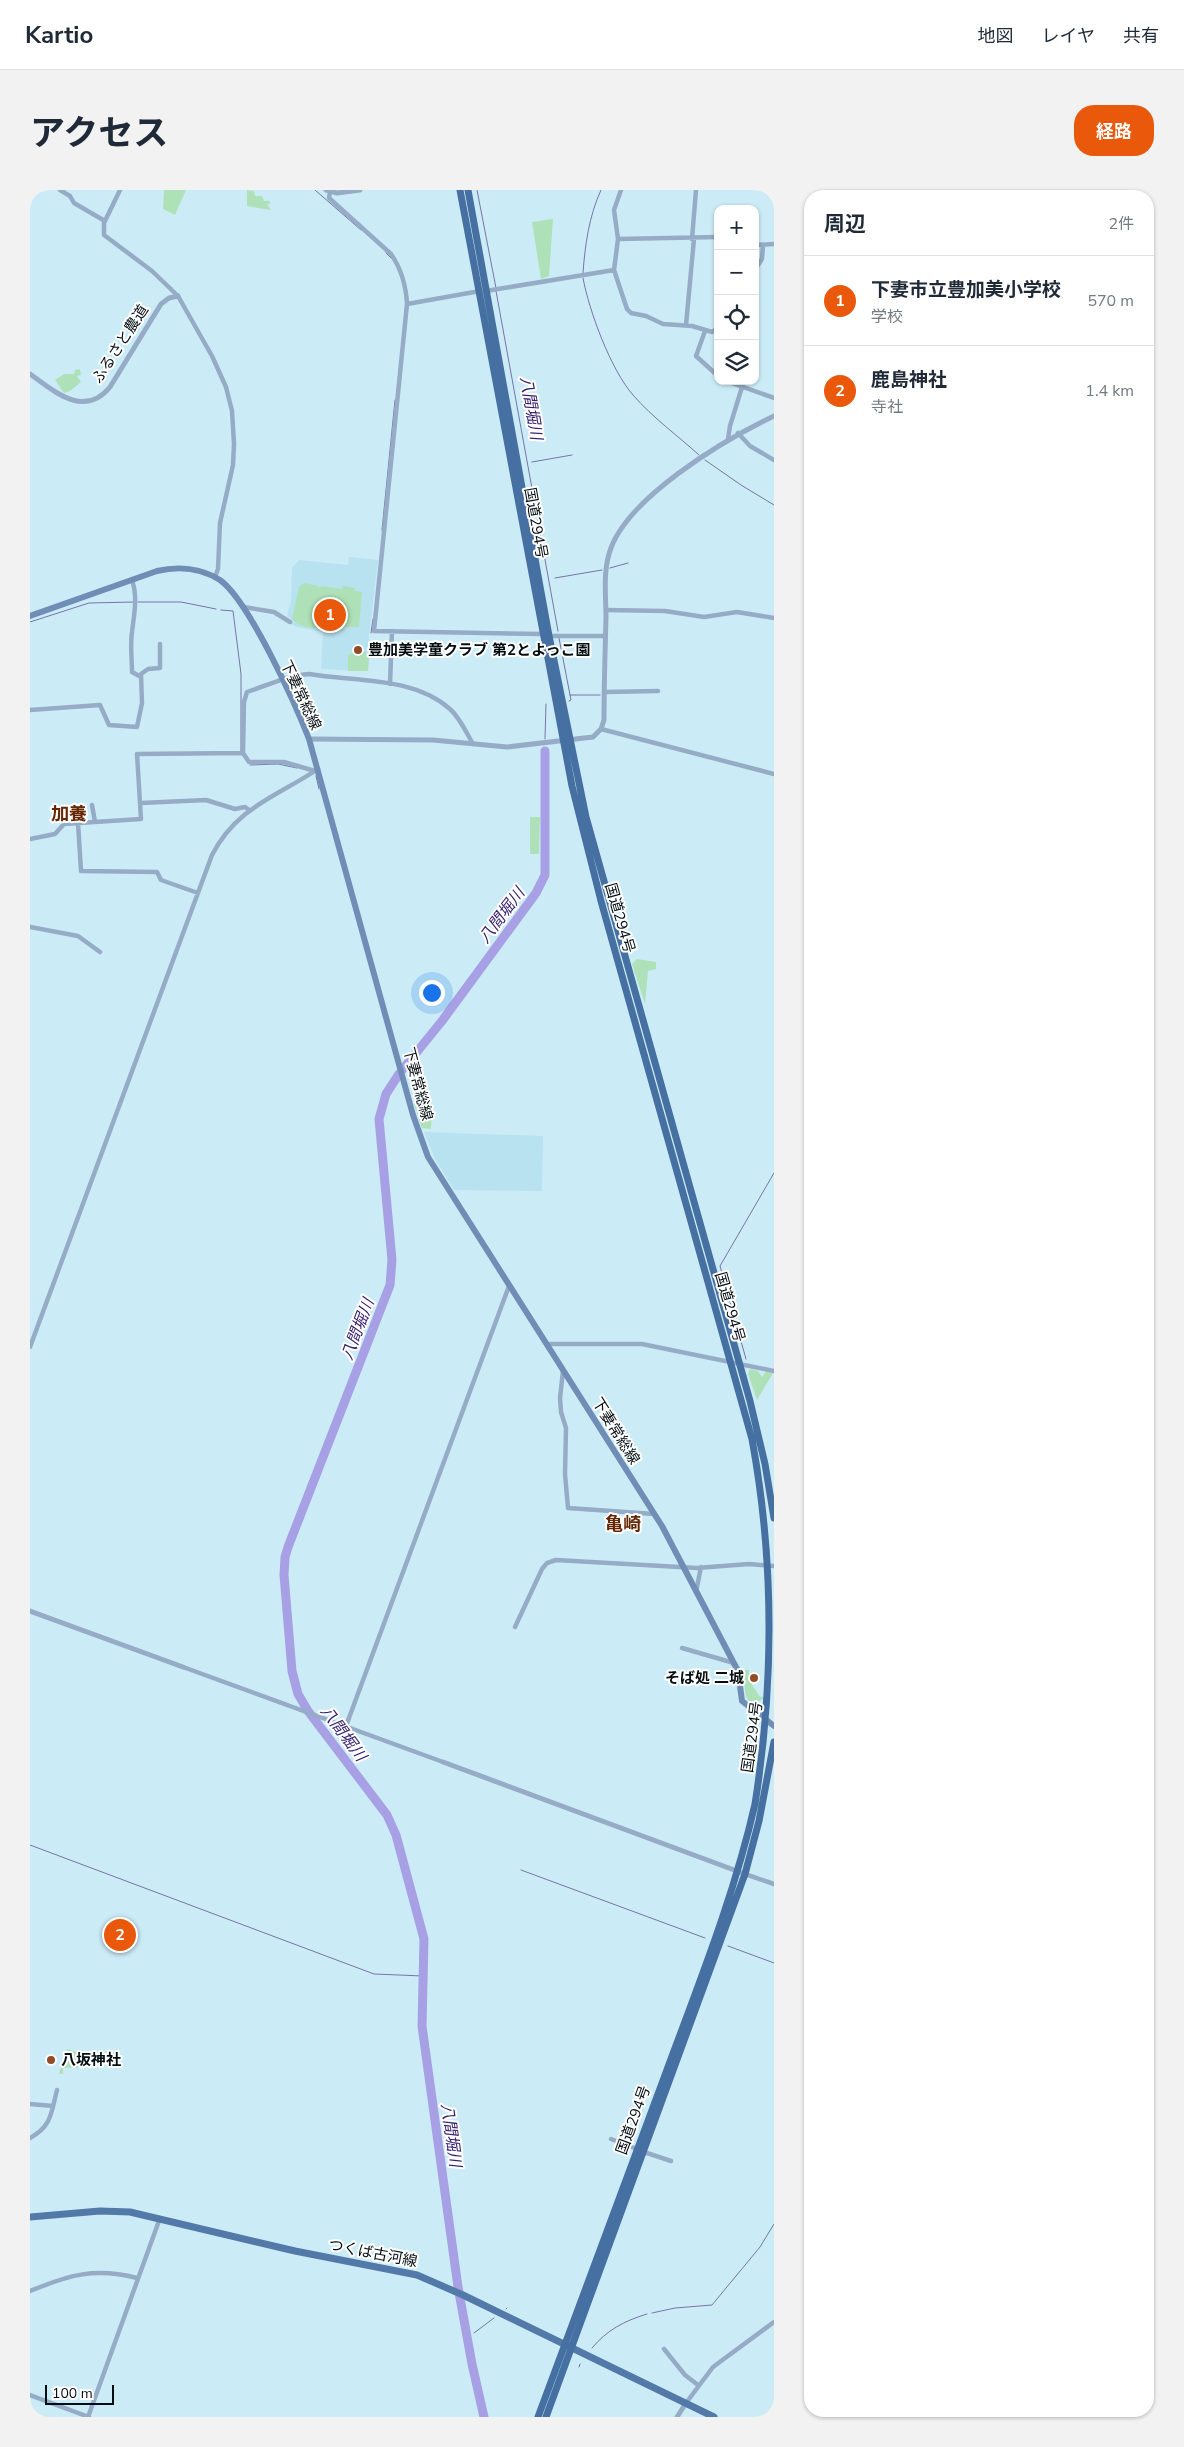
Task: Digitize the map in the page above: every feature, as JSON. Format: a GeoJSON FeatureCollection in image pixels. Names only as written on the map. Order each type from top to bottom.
{"type":"FeatureCollection","features":[{"type":"Feature","properties":{"kind":"highway","name":"国道294号"},"geometry":{"type":"LineString","coordinates":[[460,190],[489,290]]}},
{"type":"Feature","properties":{"kind":"highway","name":"国道294号"},"geometry":{"type":"LineString","coordinates":[[468,190],[489,290],[546,635],[584,838],[731,1363],[759,1474],[773,1566],[774,1642],[771,1724],[741,1872]]}},
{"type":"Feature","properties":{"kind":"highway","name":"国道294号"},"geometry":{"type":"LineString","coordinates":[[566,741],[607,899],[740,1365],[765,1464],[774,1518]]}},
{"type":"Feature","properties":{"kind":"highway","name":"国道294号"},"geometry":{"type":"LineString","coordinates":[[546,2417],[569,2346],[759,1821],[774,1742]]}},
{"type":"Feature","properties":{"kind":"highway","name":"国道294号"},"geometry":{"type":"LineString","coordinates":[[538,2417],[569,2346]]}},
{"type":"Feature","properties":{"kind":"main road","name":"下妻常総線"},"geometry":{"type":"LineString","coordinates":[[30,616],[157,571],[178,568],[197,570],[215,577],[230,588],[244,607],[282,680],[309,739],[420,1139],[446,1188],[654,1514],[734,1663],[740,1676],[742,1701],[771,1724]]}},
{"type":"Feature","properties":{"kind":"main road","name":"つくば古河線"},"geometry":{"type":"LineString","coordinates":[[30,2217],[112,2211],[160,2218],[295,2251],[408,2273],[463,2295],[686,2403],[701,2414],[714,2417]]}},
{"type":"Feature","properties":{"kind":"street"},"geometry":{"type":"LineString","coordinates":[[60,190],[70,196],[74,203],[105,221]]}},
{"type":"Feature","properties":{"kind":"street"},"geometry":{"type":"LineString","coordinates":[[120,190],[105,221],[103,230],[106,239],[152,271],[178,296],[220,374],[227,392],[234,427],[233,465],[222,510],[218,569],[215,577]]}},
{"type":"Feature","properties":{"kind":"street"},"geometry":{"type":"LineString","coordinates":[[360,190],[345,193],[328,191],[329,198],[376,240],[398,264],[406,288],[407,304],[374,630],[605,636]]}},
{"type":"Feature","properties":{"kind":"street"},"geometry":{"type":"LineString","coordinates":[[621,190],[614,210],[618,239],[614,270],[622,299],[628,311],[669,325],[686,326],[714,332]]}},
{"type":"Feature","properties":{"kind":"street"},"geometry":{"type":"LineString","coordinates":[[686,326],[696,190]]}},
{"type":"Feature","properties":{"kind":"street"},"geometry":{"type":"LineString","coordinates":[[618,239],[714,237]]}},
{"type":"Feature","properties":{"kind":"street"},"geometry":{"type":"LineString","coordinates":[[759,246],[774,244]]}},
{"type":"Feature","properties":{"kind":"street"},"geometry":{"type":"LineString","coordinates":[[759,264],[762,259],[763,246]]}},
{"type":"Feature","properties":{"kind":"street"},"geometry":{"type":"LineString","coordinates":[[407,304],[614,270]]}},
{"type":"Feature","properties":{"kind":"street","name":"ふるさと農道"},"geometry":{"type":"LineString","coordinates":[[30,374],[58,394],[70,400],[87,401],[99,397],[110,387],[160,304],[169,298],[178,296]]}},
{"type":"Feature","properties":{"kind":"street"},"geometry":{"type":"LineString","coordinates":[[705,331],[696,356],[714,372]]}},
{"type":"Feature","properties":{"kind":"street"},"geometry":{"type":"LineString","coordinates":[[737,385],[774,398]]}},
{"type":"Feature","properties":{"kind":"street"},"geometry":{"type":"LineString","coordinates":[[728,439],[742,387]]}},
{"type":"Feature","properties":{"kind":"street"},"geometry":{"type":"LineString","coordinates":[[309,739],[432,740],[507,747],[593,737],[601,729],[604,720],[607,563],[612,544],[624,523],[646,500],[728,439],[774,416]]}},
{"type":"Feature","properties":{"kind":"street"},"geometry":{"type":"LineString","coordinates":[[738,434],[750,446],[774,460]]}},
{"type":"Feature","properties":{"kind":"street"},"geometry":{"type":"LineString","coordinates":[[132,580],[135,602],[135,623],[132,631],[132,672],[141,677]]}},
{"type":"Feature","properties":{"kind":"street"},"geometry":{"type":"LineString","coordinates":[[244,607],[274,612],[290,622]]}},
{"type":"Feature","properties":{"kind":"street"},"geometry":{"type":"LineString","coordinates":[[606,610],[665,611],[704,617],[737,612],[774,618]]}},
{"type":"Feature","properties":{"kind":"street"},"geometry":{"type":"LineString","coordinates":[[390,684],[392,631]]}},
{"type":"Feature","properties":{"kind":"street"},"geometry":{"type":"LineString","coordinates":[[30,710],[100,705],[109,725],[137,727],[142,703],[141,677],[145,670],[160,668],[160,644]]}},
{"type":"Feature","properties":{"kind":"street"},"geometry":{"type":"LineString","coordinates":[[317,770],[284,762],[249,762],[243,753],[245,694],[282,680],[309,674],[412,688],[445,705],[458,719],[472,744]]}},
{"type":"Feature","properties":{"kind":"street"},"geometry":{"type":"LineString","coordinates":[[604,692],[658,690]]}},
{"type":"Feature","properties":{"kind":"street"},"geometry":{"type":"LineString","coordinates":[[601,729],[774,774]]}},
{"type":"Feature","properties":{"kind":"street"},"geometry":{"type":"LineString","coordinates":[[30,839],[55,834],[64,824],[140,819],[141,803],[137,754],[243,753]]}},
{"type":"Feature","properties":{"kind":"street"},"geometry":{"type":"LineString","coordinates":[[30,1347],[218,844],[235,822],[250,810],[317,770]]}},
{"type":"Feature","properties":{"kind":"street"},"geometry":{"type":"LineString","coordinates":[[141,803],[206,800],[235,809],[245,807],[250,810]]}},
{"type":"Feature","properties":{"kind":"street"},"geometry":{"type":"LineString","coordinates":[[92,805],[95,822]]}},
{"type":"Feature","properties":{"kind":"street"},"geometry":{"type":"LineString","coordinates":[[78,823],[81,871],[157,872],[161,880],[198,894]]}},
{"type":"Feature","properties":{"kind":"street"},"geometry":{"type":"LineString","coordinates":[[30,927],[78,936],[100,952]]}},
{"type":"Feature","properties":{"kind":"street"},"geometry":{"type":"LineString","coordinates":[[346,1726],[509,1286]]}},
{"type":"Feature","properties":{"kind":"street"},"geometry":{"type":"LineString","coordinates":[[546,1344],[642,1344],[774,1371]]}},
{"type":"Feature","properties":{"kind":"street"},"geometry":{"type":"LineString","coordinates":[[563,1371],[560,1412],[566,1428],[565,1474],[568,1508],[654,1514]]}},
{"type":"Feature","properties":{"kind":"street"},"geometry":{"type":"LineString","coordinates":[[515,1627],[542,1569],[551,1562],[568,1560],[684,1567],[749,1564],[773,1566]]}},
{"type":"Feature","properties":{"kind":"street"},"geometry":{"type":"LineString","coordinates":[[696,1592],[701,1567]]}},
{"type":"Feature","properties":{"kind":"street"},"geometry":{"type":"LineString","coordinates":[[30,1611],[774,1884]]}},
{"type":"Feature","properties":{"kind":"street"},"geometry":{"type":"LineString","coordinates":[[682,1648],[734,1663]]}},
{"type":"Feature","properties":{"kind":"street"},"geometry":{"type":"LineString","coordinates":[[30,2138],[43,2131],[48,2123],[57,2090]]}},
{"type":"Feature","properties":{"kind":"street"},"geometry":{"type":"LineString","coordinates":[[30,2104],[53,2106]]}},
{"type":"Feature","properties":{"kind":"street"},"geometry":{"type":"LineString","coordinates":[[611,2140],[671,2162]]}},
{"type":"Feature","properties":{"kind":"street"},"geometry":{"type":"LineString","coordinates":[[30,2395],[88,2417],[160,2218]]}},
{"type":"Feature","properties":{"kind":"street"},"geometry":{"type":"LineString","coordinates":[[30,2292],[58,2280],[97,2272],[114,2272],[137,2278]]}},
{"type":"Feature","properties":{"kind":"street"},"geometry":{"type":"LineString","coordinates":[[677,2417],[698,2385],[713,2368],[774,2322]]}},
{"type":"Feature","properties":{"kind":"street"},"geometry":{"type":"LineString","coordinates":[[664,2349],[685,2375],[698,2385]]}},
{"type":"Feature","properties":{"kind":"shaded area"},"geometry":{"type":"Polygon","coordinates":[[[349,557],[378,560],[369,635],[368,671],[321,669],[323,632],[296,627],[290,623],[291,619],[287,616],[291,600],[292,568],[299,560],[348,565],[349,557]]]}},
{"type":"Feature","properties":{"kind":"shaded area"},"geometry":{"type":"Polygon","coordinates":[[[424,1132],[543,1136],[542,1191],[454,1190],[435,1159],[424,1132]]]}},
{"type":"Feature","properties":{"kind":"green space"},"geometry":{"type":"Polygon","coordinates":[[[164,190],[186,190],[175,215],[163,209],[164,190]]]}},
{"type":"Feature","properties":{"kind":"green space"},"geometry":{"type":"Polygon","coordinates":[[[247,190],[254,191],[255,196],[262,196],[264,201],[270,201],[270,204],[267,204],[271,210],[247,206],[247,190]]]}},
{"type":"Feature","properties":{"kind":"green space"},"geometry":{"type":"Polygon","coordinates":[[[553,219],[549,276],[541,279],[532,222],[553,219]]]}},
{"type":"Feature","properties":{"kind":"green space"},"geometry":{"type":"Polygon","coordinates":[[[80,369],[81,375],[77,376],[81,382],[70,391],[64,393],[55,380],[64,374],[74,374],[75,370],[80,369]]]}},
{"type":"Feature","properties":{"kind":"green space"},"geometry":{"type":"Polygon","coordinates":[[[304,583],[320,588],[322,586],[342,589],[343,586],[355,588],[355,591],[362,592],[359,627],[343,627],[343,631],[299,625],[292,619],[299,587],[304,583]]]}},
{"type":"Feature","properties":{"kind":"green space"},"geometry":{"type":"Polygon","coordinates":[[[354,652],[366,652],[366,657],[369,657],[368,671],[348,671],[348,655],[354,652]]]}},
{"type":"Feature","properties":{"kind":"green space"},"geometry":{"type":"Polygon","coordinates":[[[530,817],[540,817],[539,854],[530,854],[530,817]]]}},
{"type":"Feature","properties":{"kind":"green space"},"geometry":{"type":"Polygon","coordinates":[[[637,959],[656,962],[656,969],[648,971],[645,1004],[632,964],[637,959]]]}},
{"type":"Feature","properties":{"kind":"green space"},"geometry":{"type":"Polygon","coordinates":[[[414,1104],[432,1104],[431,1129],[422,1128],[414,1104]]]}},
{"type":"Feature","properties":{"kind":"green space"},"geometry":{"type":"Polygon","coordinates":[[[750,1369],[758,1371],[762,1377],[766,1371],[773,1373],[757,1400],[748,1374],[750,1369]]]}},
{"type":"Feature","properties":{"kind":"green space"},"geometry":{"type":"Polygon","coordinates":[[[742,1670],[749,1670],[749,1680],[760,1697],[765,1696],[765,1698],[752,1704],[746,1697],[742,1670]]]}},
{"type":"Feature","properties":{"kind":"green space"},"geometry":{"type":"Polygon","coordinates":[[[112,1925],[132,1932],[127,1946],[122,1948],[108,1943],[107,1940],[112,1925]]]}},
{"type":"Feature","properties":{"kind":"green space"},"geometry":{"type":"Polygon","coordinates":[[[67,2049],[94,2057],[91,2067],[63,2068],[63,2074],[59,2074],[67,2049]]]}},
{"type":"Feature","properties":{"kind":"waterway"},"geometry":{"type":"LineString","coordinates":[[315,190],[361,230]]}},
{"type":"Feature","properties":{"kind":"waterway","name":"八間堀川"},"geometry":{"type":"LineString","coordinates":[[477,190],[496,288]]}},
{"type":"Feature","properties":{"kind":"waterway"},"geometry":{"type":"LineString","coordinates":[[583,273],[588,231],[593,210],[601,190]]}},
{"type":"Feature","properties":{"kind":"waterway"},"geometry":{"type":"LineString","coordinates":[[386,253],[392,259]]}},
{"type":"Feature","properties":{"kind":"waterway"},"geometry":{"type":"LineString","coordinates":[[583,278],[590,307],[602,340],[625,384],[649,411],[699,455]]}},
{"type":"Feature","properties":{"kind":"waterway","name":"八間堀川"},"geometry":{"type":"LineString","coordinates":[[496,291],[558,631]]}},
{"type":"Feature","properties":{"kind":"waterway"},"geometry":{"type":"LineString","coordinates":[[382,530],[395,400]]}},
{"type":"Feature","properties":{"kind":"waterway"},"geometry":{"type":"LineString","coordinates":[[532,462],[572,455]]}},
{"type":"Feature","properties":{"kind":"waterway"},"geometry":{"type":"LineString","coordinates":[[705,460],[774,505]]}},
{"type":"Feature","properties":{"kind":"waterway"},"geometry":{"type":"LineString","coordinates":[[610,568],[628,563]]}},
{"type":"Feature","properties":{"kind":"waterway"},"geometry":{"type":"LineString","coordinates":[[555,578],[602,570]]}},
{"type":"Feature","properties":{"kind":"waterway"},"geometry":{"type":"LineString","coordinates":[[30,622],[89,603],[134,602]]}},
{"type":"Feature","properties":{"kind":"waterway"},"geometry":{"type":"LineString","coordinates":[[138,602],[181,602],[216,609]]}},
{"type":"Feature","properties":{"kind":"waterway"},"geometry":{"type":"LineString","coordinates":[[221,610],[233,611],[241,674],[241,751]]}},
{"type":"Feature","properties":{"kind":"waterway"},"geometry":{"type":"LineString","coordinates":[[371,633],[373,619]]}},
{"type":"Feature","properties":{"kind":"waterway","name":"八間堀川"},"geometry":{"type":"LineString","coordinates":[[559,638],[571,700],[569,701]]}},
{"type":"Feature","properties":{"kind":"waterway"},"geometry":{"type":"LineString","coordinates":[[570,695],[600,695]]}},
{"type":"Feature","properties":{"kind":"waterway","name":"八間堀川"},"geometry":{"type":"LineString","coordinates":[[545,739],[546,704]]}},
{"type":"Feature","properties":{"kind":"waterway","name":"八間堀川"},"geometry":{"type":"LineString","coordinates":[[403,1069],[442,1021],[536,893],[545,875],[545,751]]}},
{"type":"Feature","properties":{"kind":"waterway"},"geometry":{"type":"LineString","coordinates":[[250,765],[278,764],[297,768]]}},
{"type":"Feature","properties":{"kind":"waterway"},"geometry":{"type":"LineString","coordinates":[[316,776],[319,789]]}},
{"type":"Feature","properties":{"kind":"waterway","name":"八間堀川"},"geometry":{"type":"LineString","coordinates":[[399,1074],[386,1094],[379,1119],[392,1260],[390,1285],[288,1547],[285,1557],[284,1575],[292,1671],[298,1694],[308,1711],[387,1815],[396,1835],[424,1939],[422,2026],[458,2287],[484,2417]]}},
{"type":"Feature","properties":{"kind":"waterway"},"geometry":{"type":"LineString","coordinates":[[746,1359],[720,1266],[774,1173]]}},
{"type":"Feature","properties":{"kind":"waterway"},"geometry":{"type":"LineString","coordinates":[[30,1845],[374,1974],[423,1976]]}},
{"type":"Feature","properties":{"kind":"waterway"},"geometry":{"type":"LineString","coordinates":[[521,1870],[705,1938]]}},
{"type":"Feature","properties":{"kind":"waterway"},"geometry":{"type":"LineString","coordinates":[[728,1946],[774,1963]]}},
{"type":"Feature","properties":{"kind":"waterway"},"geometry":{"type":"LineString","coordinates":[[652,2313],[675,2308],[712,2305],[760,2247],[774,2224]]}},
{"type":"Feature","properties":{"kind":"waterway"},"geometry":{"type":"LineString","coordinates":[[592,2348],[616,2327],[647,2314]]}},
{"type":"Feature","properties":{"kind":"waterway"},"geometry":{"type":"LineString","coordinates":[[474,2333],[494,2318]]}},
{"type":"Feature","properties":{"kind":"place","name":"下妻市立豊加美小学校"},"geometry":{"type":"Point","coordinates":[330,615]}},
{"type":"Feature","properties":{"kind":"place","name":"豊加美学童クラブ 第2とよっこ園"},"geometry":{"type":"Point","coordinates":[358,650]}},
{"type":"Feature","properties":{"kind":"place","name":"そば処 二城"},"geometry":{"type":"Point","coordinates":[754,1678]}},
{"type":"Feature","properties":{"kind":"place","name":"鹿島神社"},"geometry":{"type":"Point","coordinates":[120,1935]}},
{"type":"Feature","properties":{"kind":"place","name":"八坂神社"},"geometry":{"type":"Point","coordinates":[51,2060]}},
{"type":"Feature","properties":{"kind":"district","name":"加養"},"geometry":{"type":"Point","coordinates":[69,814]}},
{"type":"Feature","properties":{"kind":"district","name":"亀崎"},"geometry":{"type":"Point","coordinates":[623,1524]}}]}
